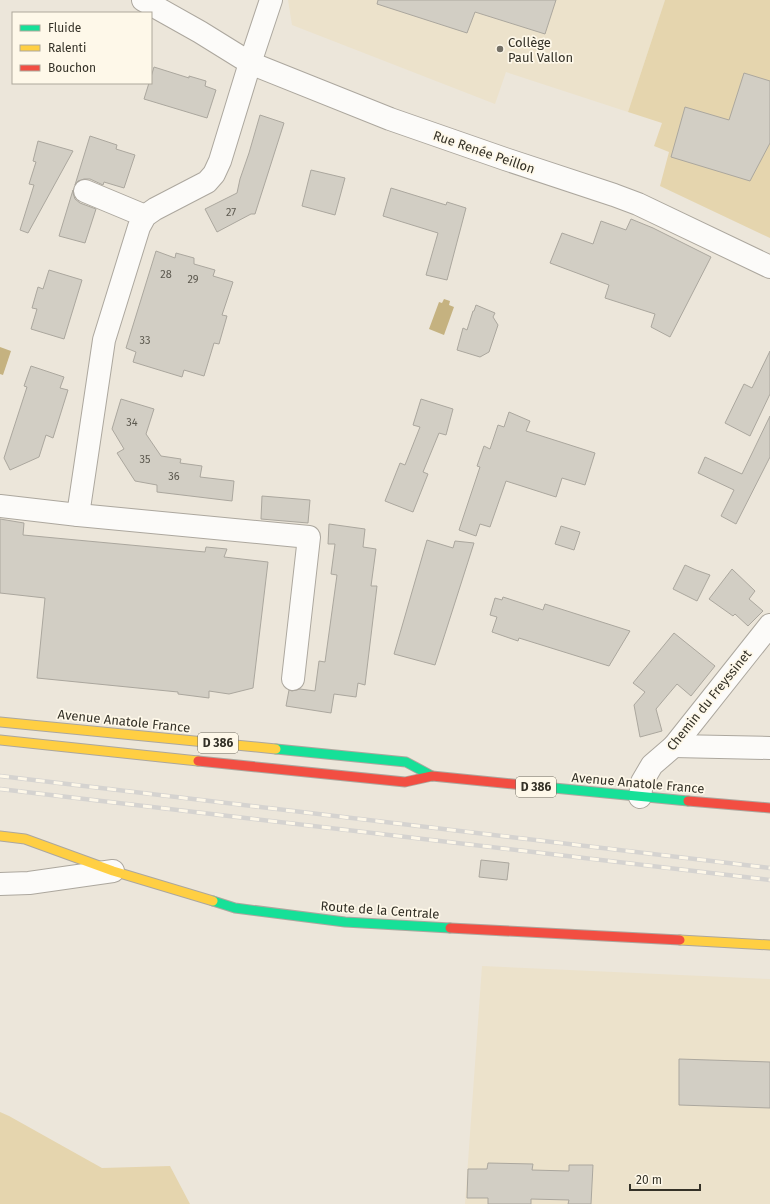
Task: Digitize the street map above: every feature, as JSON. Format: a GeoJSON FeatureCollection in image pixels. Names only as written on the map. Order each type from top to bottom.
{"type":"FeatureCollection","features":[{"type":"Feature","properties":{"kind":"main road","name":"Avenue Anatole France"},"geometry":{"type":"LineString","coordinates":[[0,722],[406,762],[432,776]]}},
{"type":"Feature","properties":{"kind":"main road"},"geometry":{"type":"LineString","coordinates":[[90,749],[93,731]]}},
{"type":"Feature","properties":{"kind":"main road","name":"Avenue Anatole France"},"geometry":{"type":"LineString","coordinates":[[0,740],[405,782],[432,776],[640,797],[770,808]]}},
{"type":"Feature","properties":{"kind":"main road","name":"Route de la Centrale"},"geometry":{"type":"LineString","coordinates":[[0,836],[25,839],[113,871],[235,908],[345,922],[770,945]]}},
{"type":"Feature","properties":{"kind":"street","name":"Rue Renée Peillon"},"geometry":{"type":"LineString","coordinates":[[143,0],[200,32],[250,63],[390,119],[638,204],[770,267]]}},
{"type":"Feature","properties":{"kind":"street"},"geometry":{"type":"LineString","coordinates":[[78,515],[104,340],[140,227],[145,216],[154,208],[207,182],[214,174],[220,161],[271,0]]}},
{"type":"Feature","properties":{"kind":"street"},"geometry":{"type":"LineString","coordinates":[[85,191],[145,216]]}},
{"type":"Feature","properties":{"kind":"street"},"geometry":{"type":"LineString","coordinates":[[0,506],[309,537],[293,679]]}},
{"type":"Feature","properties":{"kind":"street","name":"Chemin du Freyssinet"},"geometry":{"type":"LineString","coordinates":[[640,797],[642,782],[652,765],[674,746],[770,625]]}},
{"type":"Feature","properties":{"kind":"street"},"geometry":{"type":"LineString","coordinates":[[674,746],[770,748]]}},
{"type":"Feature","properties":{"kind":"street"},"geometry":{"type":"LineString","coordinates":[[0,884],[29,883],[113,871]]}},
{"type":"Feature","properties":{"kind":"shaded area","name":"Collège Paul Vallon"},"geometry":{"type":"Polygon","coordinates":[[[288,0],[665,0],[628,112],[506,72],[495,104],[292,25],[288,0]]]}},
{"type":"Feature","properties":{"kind":"shaded area"},"geometry":{"type":"Polygon","coordinates":[[[665,0],[770,0],[770,238],[660,186],[669,152],[654,146],[662,123],[628,112],[665,0]]]}},
{"type":"Feature","properties":{"kind":"shaded area"},"geometry":{"type":"Polygon","coordinates":[[[444,299],[450,301],[449,305],[454,307],[444,335],[429,329],[439,302],[442,303],[444,299]]]}},
{"type":"Feature","properties":{"kind":"shaded area"},"geometry":{"type":"Polygon","coordinates":[[[0,347],[11,351],[3,375],[0,374],[0,347]]]}},
{"type":"Feature","properties":{"kind":"shaded area"},"geometry":{"type":"Polygon","coordinates":[[[482,966],[770,979],[770,1204],[465,1204],[482,966]]]}},
{"type":"Feature","properties":{"kind":"shaded area"},"geometry":{"type":"Polygon","coordinates":[[[0,1112],[102,1168],[170,1166],[190,1204],[0,1204],[0,1112]]]}},
{"type":"Feature","properties":{"kind":"building"},"geometry":{"type":"Polygon","coordinates":[[[378,0],[556,0],[545,34],[475,12],[467,33],[377,4],[378,0]]]}},
{"type":"Feature","properties":{"kind":"building"},"geometry":{"type":"Polygon","coordinates":[[[154,67],[189,78],[189,76],[206,81],[205,86],[216,90],[207,118],[144,99],[149,84],[152,84],[152,74],[154,67]]]}},
{"type":"Feature","properties":{"kind":"building"},"geometry":{"type":"Polygon","coordinates":[[[744,73],[770,81],[770,143],[750,181],[671,157],[685,107],[729,120],[744,73]]]}},
{"type":"Feature","properties":{"kind":"building"},"geometry":{"type":"Polygon","coordinates":[[[260,115],[284,123],[255,214],[251,214],[217,232],[205,209],[237,193],[260,115]]]}},
{"type":"Feature","properties":{"kind":"building"},"geometry":{"type":"Polygon","coordinates":[[[90,136],[117,145],[116,149],[135,155],[124,188],[104,182],[103,185],[90,179],[78,181],[75,185],[90,136]]]}},
{"type":"Feature","properties":{"kind":"building"},"geometry":{"type":"Polygon","coordinates":[[[38,141],[73,151],[28,233],[20,230],[34,185],[29,184],[36,162],[33,161],[38,141]]]}},
{"type":"Feature","properties":{"kind":"building"},"geometry":{"type":"Polygon","coordinates":[[[311,170],[345,178],[335,215],[302,206],[311,170]]]}},
{"type":"Feature","properties":{"kind":"building"},"geometry":{"type":"Polygon","coordinates":[[[391,188],[446,205],[447,202],[466,208],[447,280],[426,275],[438,233],[383,216],[391,188]]]}},
{"type":"Feature","properties":{"kind":"building"},"geometry":{"type":"Polygon","coordinates":[[[73,190],[75,199],[80,203],[96,209],[85,243],[59,236],[73,190]]]}},
{"type":"Feature","properties":{"kind":"building"},"geometry":{"type":"Polygon","coordinates":[[[631,219],[653,228],[711,257],[670,337],[651,327],[655,314],[605,298],[609,285],[550,263],[562,233],[593,244],[601,221],[626,230],[631,219]]]}},
{"type":"Feature","properties":{"kind":"building"},"geometry":{"type":"Polygon","coordinates":[[[156,251],[175,258],[176,253],[194,258],[194,264],[215,270],[213,276],[233,282],[222,315],[227,316],[219,344],[214,343],[204,376],[184,370],[182,377],[133,362],[136,352],[126,348],[156,251]]]}},
{"type":"Feature","properties":{"kind":"building"},"geometry":{"type":"Polygon","coordinates":[[[49,270],[82,280],[64,339],[31,329],[37,309],[32,308],[38,287],[43,289],[49,270]]]}},
{"type":"Feature","properties":{"kind":"building"},"geometry":{"type":"Polygon","coordinates":[[[476,305],[495,313],[493,317],[498,325],[489,352],[480,357],[457,350],[463,328],[467,330],[476,305]]]}},
{"type":"Feature","properties":{"kind":"building"},"geometry":{"type":"Polygon","coordinates":[[[770,351],[770,394],[750,436],[725,423],[744,384],[752,388],[770,351]]]}},
{"type":"Feature","properties":{"kind":"building"},"geometry":{"type":"Polygon","coordinates":[[[31,366],[64,377],[60,388],[68,390],[53,438],[46,435],[39,457],[10,470],[4,458],[27,387],[24,386],[31,366]]]}},
{"type":"Feature","properties":{"kind":"building"},"geometry":{"type":"Polygon","coordinates":[[[121,399],[154,409],[146,434],[161,456],[181,459],[180,463],[202,466],[200,477],[234,481],[232,501],[157,492],[157,485],[135,481],[117,453],[124,449],[112,429],[121,399]]]}},
{"type":"Feature","properties":{"kind":"building"},"geometry":{"type":"Polygon","coordinates":[[[421,399],[453,409],[446,435],[439,433],[423,472],[428,474],[413,512],[385,501],[400,463],[405,465],[420,427],[413,425],[421,399]]]}},
{"type":"Feature","properties":{"kind":"building"},"geometry":{"type":"Polygon","coordinates":[[[509,412],[530,421],[526,431],[595,453],[585,485],[562,478],[556,497],[506,481],[490,527],[480,524],[476,536],[459,530],[480,467],[477,466],[484,446],[490,449],[498,425],[504,427],[509,412]]]}},
{"type":"Feature","properties":{"kind":"building"},"geometry":{"type":"Polygon","coordinates":[[[770,416],[770,457],[736,524],[721,516],[734,490],[698,473],[705,457],[742,474],[770,416]]]}},
{"type":"Feature","properties":{"kind":"building"},"geometry":{"type":"Polygon","coordinates":[[[262,496],[310,500],[308,523],[261,519],[262,496]]]}},
{"type":"Feature","properties":{"kind":"building"},"geometry":{"type":"Polygon","coordinates":[[[0,519],[24,523],[23,535],[205,552],[206,547],[227,549],[224,557],[268,562],[253,688],[229,694],[209,691],[209,698],[178,694],[178,692],[37,678],[45,598],[0,593],[0,519]]]}},
{"type":"Feature","properties":{"kind":"building"},"geometry":{"type":"Polygon","coordinates":[[[329,524],[365,529],[363,547],[376,549],[371,586],[377,586],[365,685],[358,683],[356,697],[334,694],[331,713],[286,706],[289,690],[292,691],[300,689],[315,691],[319,661],[325,662],[337,575],[331,574],[335,544],[328,544],[329,524]]]}},
{"type":"Feature","properties":{"kind":"building"},"geometry":{"type":"Polygon","coordinates":[[[561,526],[580,532],[574,550],[555,544],[561,526]]]}},
{"type":"Feature","properties":{"kind":"building"},"geometry":{"type":"Polygon","coordinates":[[[427,540],[453,548],[455,541],[474,543],[435,665],[394,654],[427,540]]]}},
{"type":"Feature","properties":{"kind":"building"},"geometry":{"type":"Polygon","coordinates":[[[685,565],[710,575],[697,601],[673,589],[685,565]]]}},
{"type":"Feature","properties":{"kind":"building"},"geometry":{"type":"Polygon","coordinates":[[[732,569],[755,591],[749,599],[763,611],[748,626],[735,614],[733,616],[709,599],[732,569]]]}},
{"type":"Feature","properties":{"kind":"building"},"geometry":{"type":"Polygon","coordinates":[[[503,597],[543,610],[545,604],[630,631],[609,666],[519,638],[518,641],[492,632],[497,617],[490,615],[495,598],[502,600],[503,597]]]}},
{"type":"Feature","properties":{"kind":"building"},"geometry":{"type":"Polygon","coordinates":[[[674,633],[715,666],[691,696],[677,684],[656,709],[662,731],[640,737],[634,705],[645,692],[633,683],[674,633]]]}},
{"type":"Feature","properties":{"kind":"building"},"geometry":{"type":"Polygon","coordinates":[[[481,860],[509,863],[507,880],[479,877],[481,860]]]}},
{"type":"Feature","properties":{"kind":"building"},"geometry":{"type":"Polygon","coordinates":[[[679,1059],[770,1062],[770,1108],[679,1105],[679,1059]]]}},
{"type":"Feature","properties":{"kind":"building"},"geometry":{"type":"Polygon","coordinates":[[[488,1163],[533,1164],[532,1170],[569,1171],[569,1165],[593,1165],[591,1204],[568,1204],[569,1200],[531,1199],[531,1204],[488,1204],[488,1198],[467,1198],[468,1169],[487,1169],[488,1163]]]}},
{"type":"Feature","properties":{"kind":"railway"},"geometry":{"type":"LineString","coordinates":[[0,776],[770,868]]}},
{"type":"Feature","properties":{"kind":"railway"},"geometry":{"type":"LineString","coordinates":[[0,789],[770,880]]}},
{"type":"Feature","properties":{"kind":"traffic: fast"},"geometry":{"type":"LineString","coordinates":[[276,749],[406,762],[432,776]]}},
{"type":"Feature","properties":{"kind":"traffic: fast"},"geometry":{"type":"LineString","coordinates":[[523,785],[688,801]]}},
{"type":"Feature","properties":{"kind":"traffic: fast"},"geometry":{"type":"LineString","coordinates":[[213,901],[235,908],[345,922],[450,928]]}},
{"type":"Feature","properties":{"kind":"traffic: slow"},"geometry":{"type":"LineString","coordinates":[[0,722],[276,749]]}},
{"type":"Feature","properties":{"kind":"traffic: slow"},"geometry":{"type":"LineString","coordinates":[[0,740],[198,761]]}},
{"type":"Feature","properties":{"kind":"traffic: slow"},"geometry":{"type":"LineString","coordinates":[[0,836],[25,839],[113,871],[213,901]]}},
{"type":"Feature","properties":{"kind":"traffic: slow"},"geometry":{"type":"LineString","coordinates":[[680,940],[770,945]]}},
{"type":"Feature","properties":{"kind":"traffic: jam"},"geometry":{"type":"LineString","coordinates":[[198,761],[405,782],[432,776],[523,785]]}},
{"type":"Feature","properties":{"kind":"traffic: jam"},"geometry":{"type":"LineString","coordinates":[[688,801],[770,808]]}},
{"type":"Feature","properties":{"kind":"traffic: jam"},"geometry":{"type":"LineString","coordinates":[[450,928],[680,940]]}},
{"type":"Feature","properties":{"kind":"place","name":"Collège Paul Vallon"},"geometry":{"type":"Point","coordinates":[500,49]}}]}
